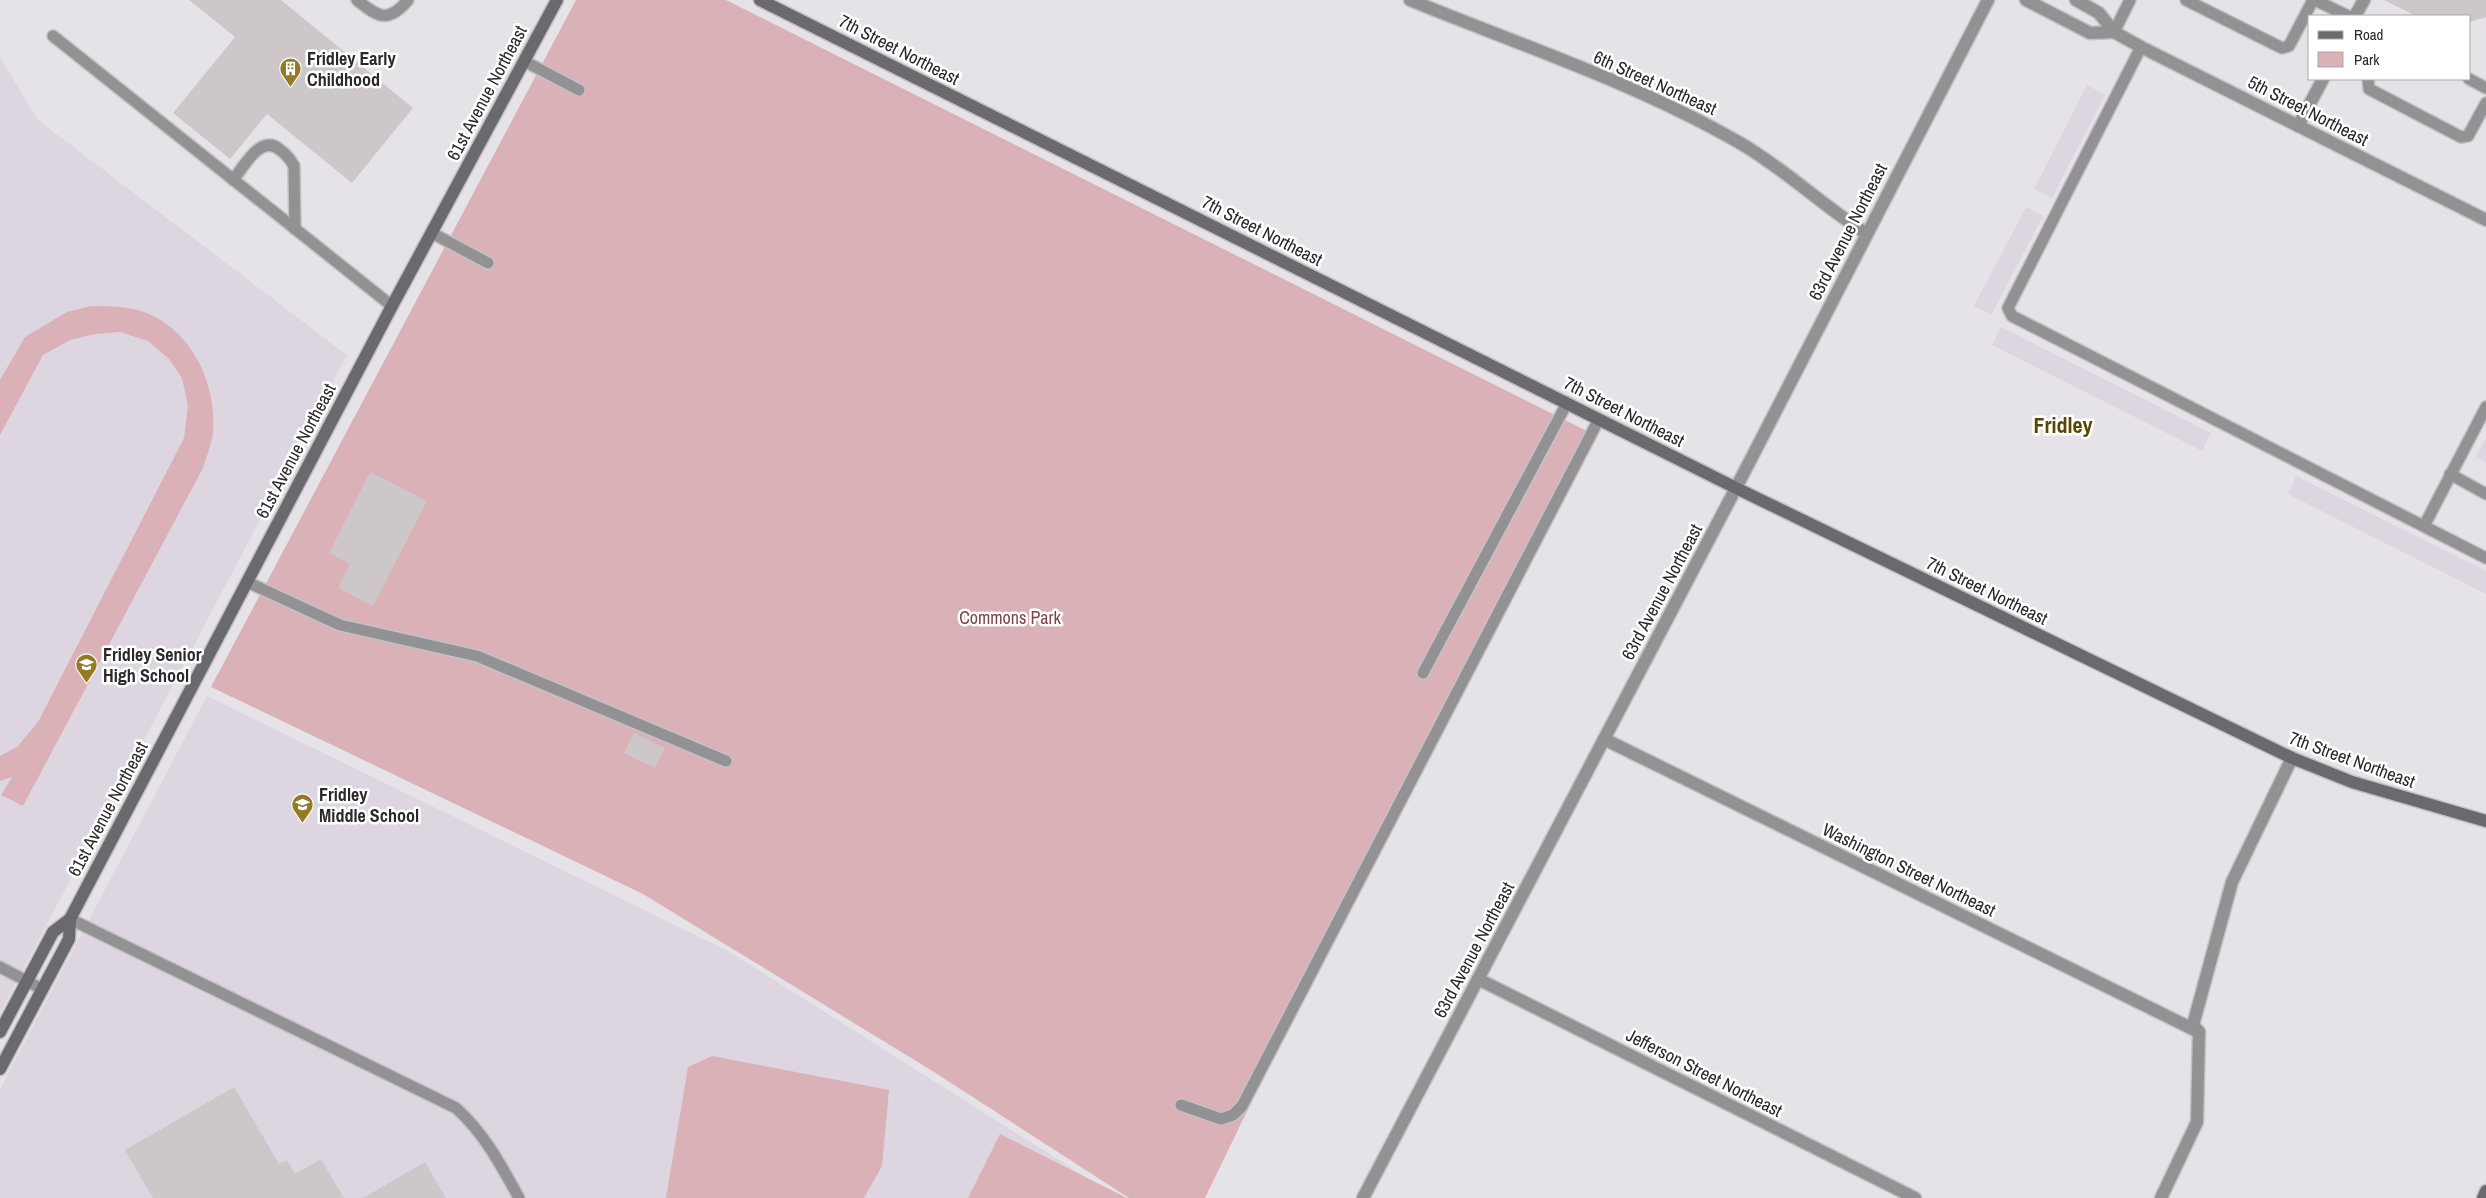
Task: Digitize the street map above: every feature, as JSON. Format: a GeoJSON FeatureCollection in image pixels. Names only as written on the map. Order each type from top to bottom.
{"type":"FeatureCollection","features":[{"type":"Feature","properties":{"kind":"street","name":"61st Avenue Northeast"},"geometry":{"type":"LineString","coordinates":[[0,1068],[69,939],[70,919],[392,306],[557,0]]}},
{"type":"Feature","properties":{"kind":"street","name":"7th Street Northeast"},"geometry":{"type":"LineString","coordinates":[[760,0],[1736,488],[2292,758],[2352,782],[2486,821]]}},
{"type":"Feature","properties":{"kind":"street","name":"6th Street Northeast"},"geometry":{"type":"LineString","coordinates":[[1410,0],[1648,95],[1696,119],[1742,144],[1838,215],[1867,234]]}},
{"type":"Feature","properties":{"kind":"street","name":"63rd Avenue Northeast"},"geometry":{"type":"LineString","coordinates":[[1363,1198],[1736,488],[1988,0]]}},
{"type":"Feature","properties":{"kind":"street"},"geometry":{"type":"LineString","coordinates":[[2026,0],[2090,33],[2114,32]]}},
{"type":"Feature","properties":{"kind":"street","name":"5th Street Northeast"},"geometry":{"type":"LineString","coordinates":[[2076,0],[2099,13],[2114,32],[2141,47],[2486,220]]}},
{"type":"Feature","properties":{"kind":"street"},"geometry":{"type":"LineString","coordinates":[[2356,15],[2364,0]]}},
{"type":"Feature","properties":{"kind":"street"},"geometry":{"type":"LineString","coordinates":[[2298,126],[2322,80]]}},
{"type":"Feature","properties":{"kind":"street","name":"Washington Street Northeast"},"geometry":{"type":"LineString","coordinates":[[1604,739],[2199,1032]]}},
{"type":"Feature","properties":{"kind":"street"},"geometry":{"type":"LineString","coordinates":[[2161,1198],[2197,1122],[2199,1032],[2193,1025],[2232,882],[2292,758]]}},
{"type":"Feature","properties":{"kind":"street","name":"61st Avenue Northeast"},"geometry":{"type":"LineString","coordinates":[[0,1032],[53,932],[70,919]]}},
{"type":"Feature","properties":{"kind":"street","name":"Jefferson Street Northeast"},"geometry":{"type":"LineString","coordinates":[[1478,979],[1915,1198]]}},
{"type":"Feature","properties":{"kind":"street"},"geometry":{"type":"LineString","coordinates":[[2483,1198],[2486,1192]]}},
{"type":"Feature","properties":{"kind":"lane"},"geometry":{"type":"LineString","coordinates":[[357,0],[375,14],[387,16],[398,12],[408,0]]}},
{"type":"Feature","properties":{"kind":"lane"},"geometry":{"type":"LineString","coordinates":[[2114,32],[2130,0]]}},
{"type":"Feature","properties":{"kind":"lane"},"geometry":{"type":"LineString","coordinates":[[2186,0],[2282,48],[2289,46],[2314,0],[2346,15]]}},
{"type":"Feature","properties":{"kind":"lane"},"geometry":{"type":"LineString","coordinates":[[53,36],[392,306]]}},
{"type":"Feature","properties":{"kind":"lane"},"geometry":{"type":"LineString","coordinates":[[2141,47],[2008,308],[2012,316],[2486,558]]}},
{"type":"Feature","properties":{"kind":"lane"},"geometry":{"type":"LineString","coordinates":[[524,61],[579,90]]}},
{"type":"Feature","properties":{"kind":"lane"},"geometry":{"type":"LineString","coordinates":[[2368,80],[2369,89],[2461,137],[2468,136],[2486,103]]}},
{"type":"Feature","properties":{"kind":"lane"},"geometry":{"type":"LineString","coordinates":[[2471,80],[2486,88]]}},
{"type":"Feature","properties":{"kind":"lane"},"geometry":{"type":"LineString","coordinates":[[233,180],[256,151],[265,145],[276,146],[290,157],[294,166],[295,229]]}},
{"type":"Feature","properties":{"kind":"lane"},"geometry":{"type":"LineString","coordinates":[[432,233],[488,263]]}},
{"type":"Feature","properties":{"kind":"lane"},"geometry":{"type":"LineString","coordinates":[[1423,674],[1567,403]]}},
{"type":"Feature","properties":{"kind":"lane"},"geometry":{"type":"LineString","coordinates":[[2424,526],[2486,407]]}},
{"type":"Feature","properties":{"kind":"lane"},"geometry":{"type":"LineString","coordinates":[[1181,1105],[1221,1119],[1233,1115],[1242,1106],[1599,418]]}},
{"type":"Feature","properties":{"kind":"lane"},"geometry":{"type":"LineString","coordinates":[[2450,474],[2486,494]]}},
{"type":"Feature","properties":{"kind":"lane"},"geometry":{"type":"LineString","coordinates":[[247,582],[340,625],[477,656],[726,760]]}},
{"type":"Feature","properties":{"kind":"lane"},"geometry":{"type":"LineString","coordinates":[[70,919],[456,1108],[473,1123],[494,1154],[519,1198]]}},
{"type":"Feature","properties":{"kind":"lane"},"geometry":{"type":"LineString","coordinates":[[0,967],[42,989]]}},
{"type":"Feature","properties":{"kind":"shaded area","name":"Fridley Senior High School"},"geometry":{"type":"Polygon","coordinates":[[[0,57],[38,120],[347,355],[0,1013],[0,57]]]}},
{"type":"Feature","properties":{"kind":"shaded area"},"geometry":{"type":"Polygon","coordinates":[[[2087,85],[2105,95],[2052,198],[2034,189],[2087,85]]]}},
{"type":"Feature","properties":{"kind":"shaded area"},"geometry":{"type":"Polygon","coordinates":[[[2026,207],[2043,216],[1991,315],[1974,306],[2026,207]]]}},
{"type":"Feature","properties":{"kind":"shaded area"},"geometry":{"type":"Polygon","coordinates":[[[2001,327],[2211,433],[2202,451],[1992,345],[2001,327]]]}},
{"type":"Feature","properties":{"kind":"shaded area"},"geometry":{"type":"Polygon","coordinates":[[[2486,437],[2486,463],[2476,457],[2486,437]]]}},
{"type":"Feature","properties":{"kind":"shaded area"},"geometry":{"type":"Polygon","coordinates":[[[2296,476],[2486,571],[2486,594],[2288,494],[2296,476]]]}},
{"type":"Feature","properties":{"kind":"shaded area","name":"Fridley Middle School"},"geometry":{"type":"Polygon","coordinates":[[[207,696],[730,952],[1119,1198],[0,1198],[0,1089],[207,696]]]}},
{"type":"Feature","properties":{"kind":"green space","name":"Commons Park"},"geometry":{"type":"Polygon","coordinates":[[[576,0],[726,0],[1587,431],[1337,925],[1205,1198],[1129,1198],[934,1072],[643,894],[211,687],[576,0]]]}},
{"type":"Feature","properties":{"kind":"green space"},"geometry":{"type":"Polygon","coordinates":[[[91,306],[138,310],[161,320],[175,331],[198,360],[205,377],[211,395],[213,432],[203,468],[23,806],[1,795],[12,777],[0,781],[0,756],[17,747],[38,722],[184,438],[188,406],[182,378],[169,359],[148,341],[120,332],[95,334],[70,340],[43,355],[0,435],[0,380],[25,337],[67,312],[91,306]]]}},
{"type":"Feature","properties":{"kind":"green space"},"geometry":{"type":"Polygon","coordinates":[[[712,1056],[889,1090],[882,1166],[864,1198],[666,1198],[688,1067],[712,1056]]]}},
{"type":"Feature","properties":{"kind":"green space"},"geometry":{"type":"Polygon","coordinates":[[[1000,1134],[1127,1198],[968,1198],[1000,1134]]]}},
{"type":"Feature","properties":{"kind":"building","name":"Fridley Early Childhood"},"geometry":{"type":"Polygon","coordinates":[[[189,0],[281,0],[413,108],[352,183],[267,114],[230,159],[173,113],[235,37],[189,0]]]}},
{"type":"Feature","properties":{"kind":"building"},"geometry":{"type":"Polygon","coordinates":[[[2384,0],[2486,0],[2486,17],[2471,22],[2471,15],[2414,15],[2384,0]]]}},
{"type":"Feature","properties":{"kind":"building"},"geometry":{"type":"Polygon","coordinates":[[[370,472],[427,501],[373,606],[338,588],[350,564],[329,553],[370,472]]]}},
{"type":"Feature","properties":{"kind":"building"},"geometry":{"type":"Polygon","coordinates":[[[634,733],[665,748],[655,768],[624,753],[634,733]]]}},
{"type":"Feature","properties":{"kind":"building"},"geometry":{"type":"Polygon","coordinates":[[[234,1087],[279,1164],[287,1160],[295,1174],[321,1159],[344,1198],[153,1198],[125,1150],[234,1087]]]}},
{"type":"Feature","properties":{"kind":"building"},"geometry":{"type":"Polygon","coordinates":[[[425,1162],[446,1198],[363,1198],[425,1162]]]}},
{"type":"Feature","properties":{"kind":"place","name":"Fridley Early Childhood"},"geometry":{"type":"Point","coordinates":[291,88]}},
{"type":"Feature","properties":{"kind":"place","name":"Fridley Senior High School"},"geometry":{"type":"Point","coordinates":[87,684]}},
{"type":"Feature","properties":{"kind":"place","name":"Fridley Middle School"},"geometry":{"type":"Point","coordinates":[303,824]}},
{"type":"Feature","properties":{"kind":"district","name":"Fridley"},"geometry":{"type":"Point","coordinates":[2063,425]}}]}
